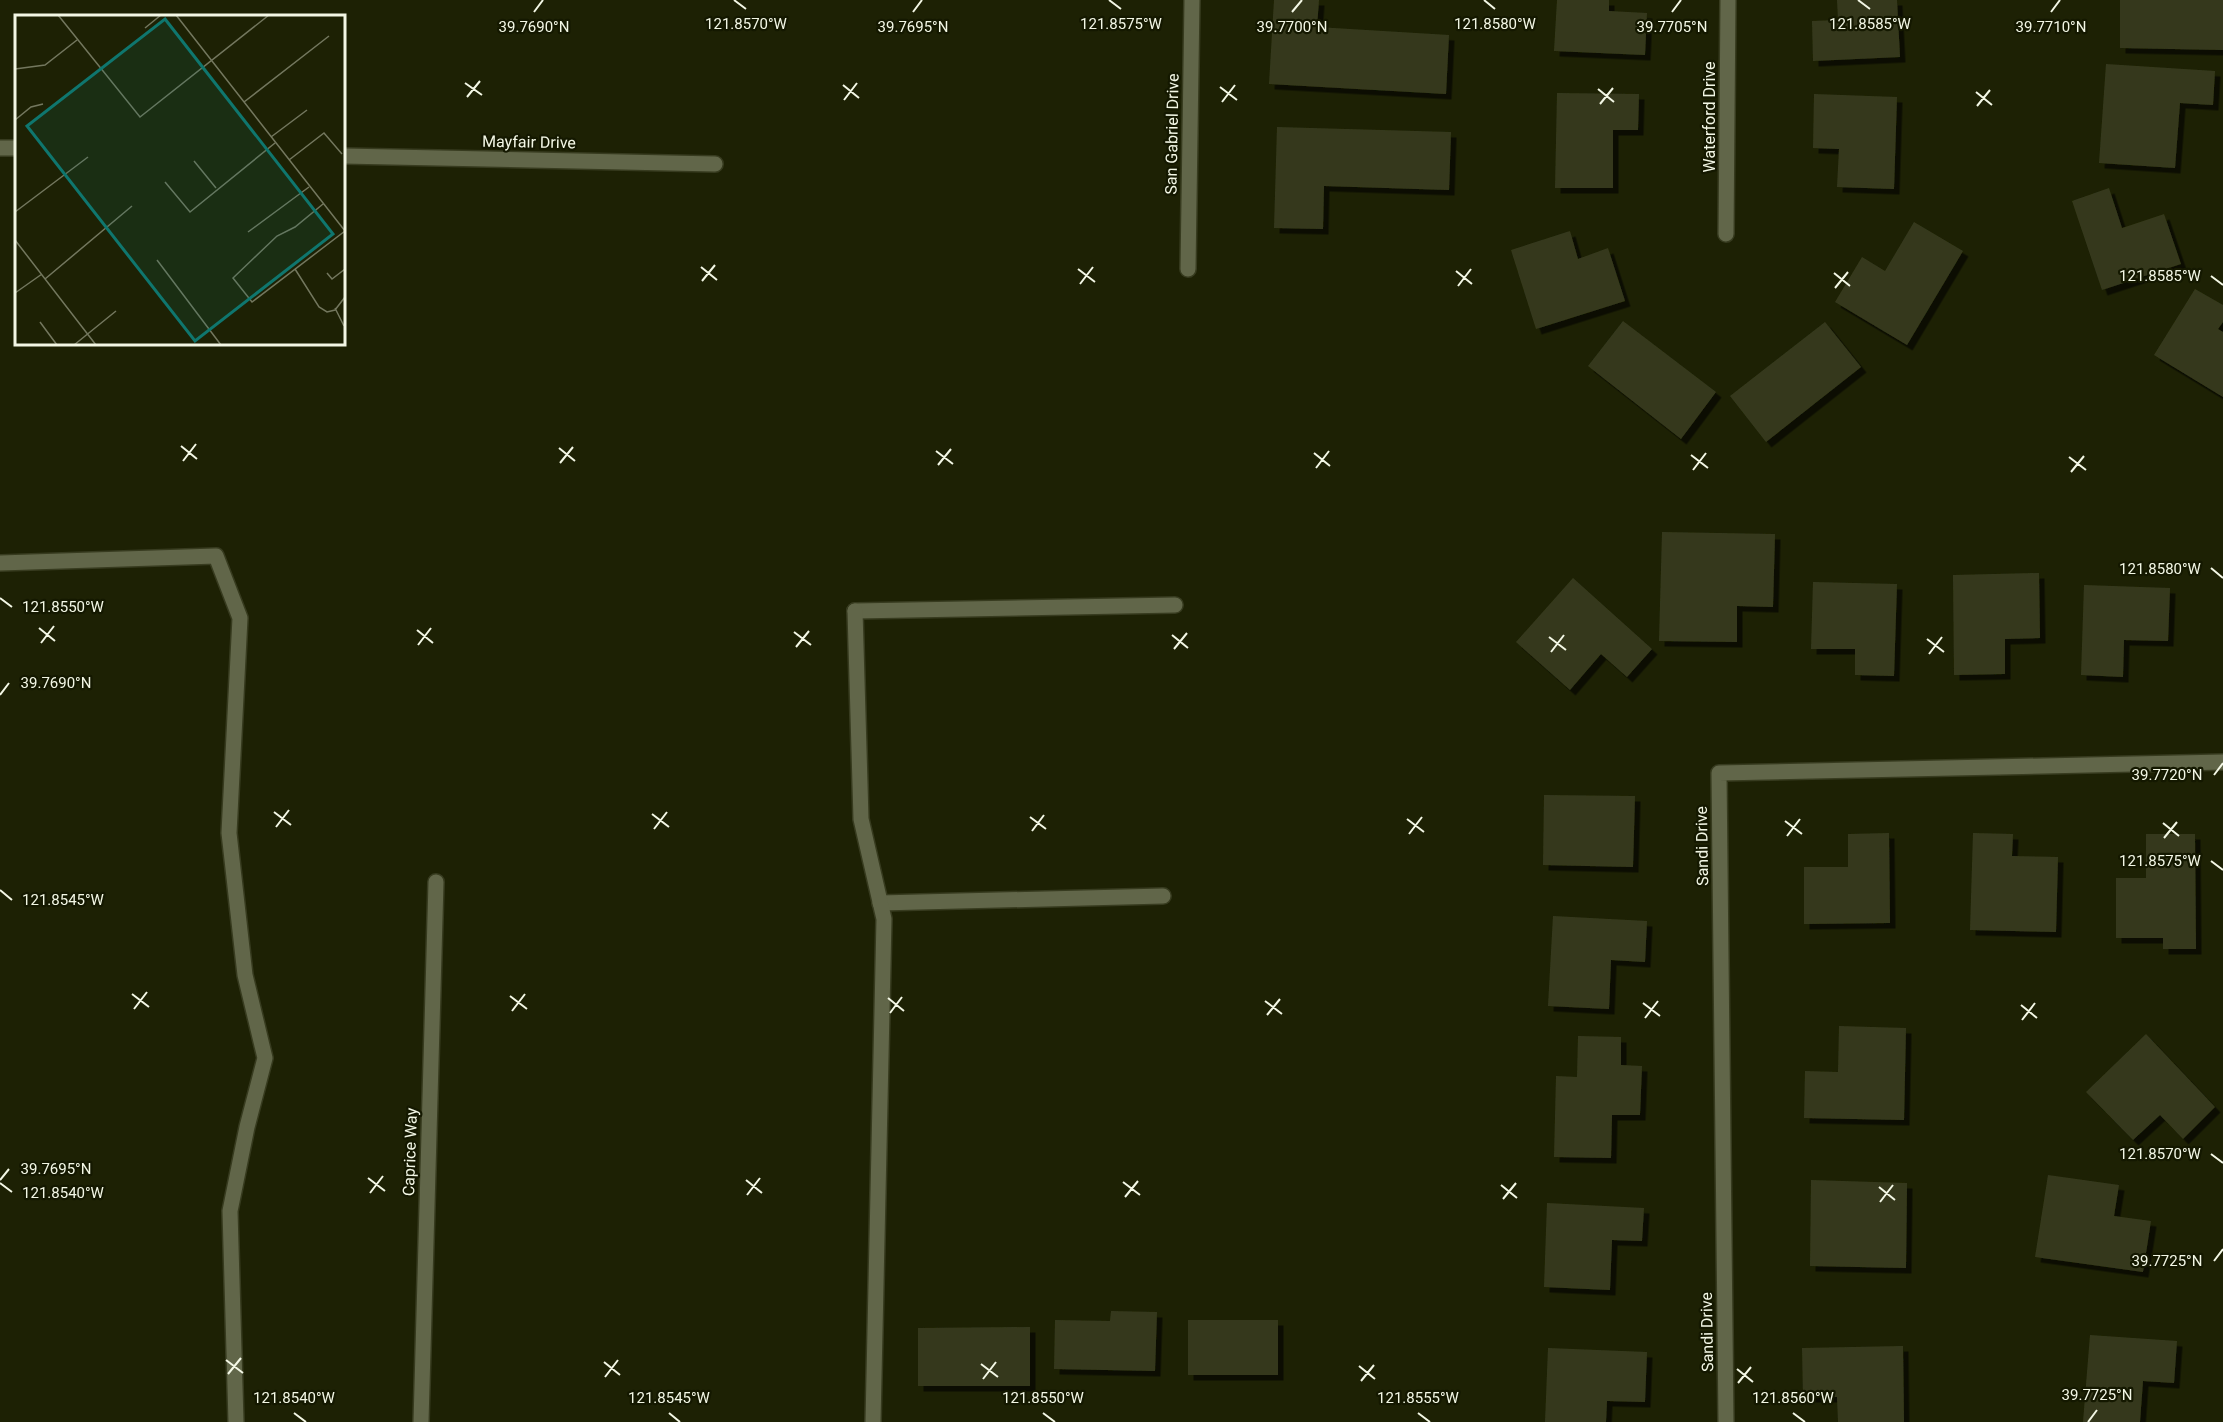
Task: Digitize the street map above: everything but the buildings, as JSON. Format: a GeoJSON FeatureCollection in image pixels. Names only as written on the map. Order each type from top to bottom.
{"type":"FeatureCollection","features":[{"type":"Feature","properties":{"kind":"street","name":"San Gabriel Drive"},"geometry":{"type":"LineString","coordinates":[[1188,269],[1192,0]]}},
{"type":"Feature","properties":{"kind":"street","name":"Waterford Drive"},"geometry":{"type":"LineString","coordinates":[[1726,234],[1728,0]]}},
{"type":"Feature","properties":{"kind":"street","name":"Mayfair Drive"},"geometry":{"type":"LineString","coordinates":[[345,156],[714,164]]}},
{"type":"Feature","properties":{"kind":"street"},"geometry":{"type":"LineString","coordinates":[[0,563],[216,556],[240,618],[229,834],[245,975],[265,1058],[247,1127],[230,1211],[236,1422]]}},
{"type":"Feature","properties":{"kind":"street"},"geometry":{"type":"LineString","coordinates":[[873,1422],[884,918],[861,819],[855,611],[1175,605]]}},
{"type":"Feature","properties":{"kind":"street","name":"Sandi Drive"},"geometry":{"type":"LineString","coordinates":[[1726,1422],[1719,773],[2223,762]]}},
{"type":"Feature","properties":{"kind":"street","name":"Caprice Way"},"geometry":{"type":"LineString","coordinates":[[421,1422],[436,882]]}},
{"type":"Feature","properties":{"kind":"street"},"geometry":{"type":"LineString","coordinates":[[880,903],[1163,896]]}}]}
